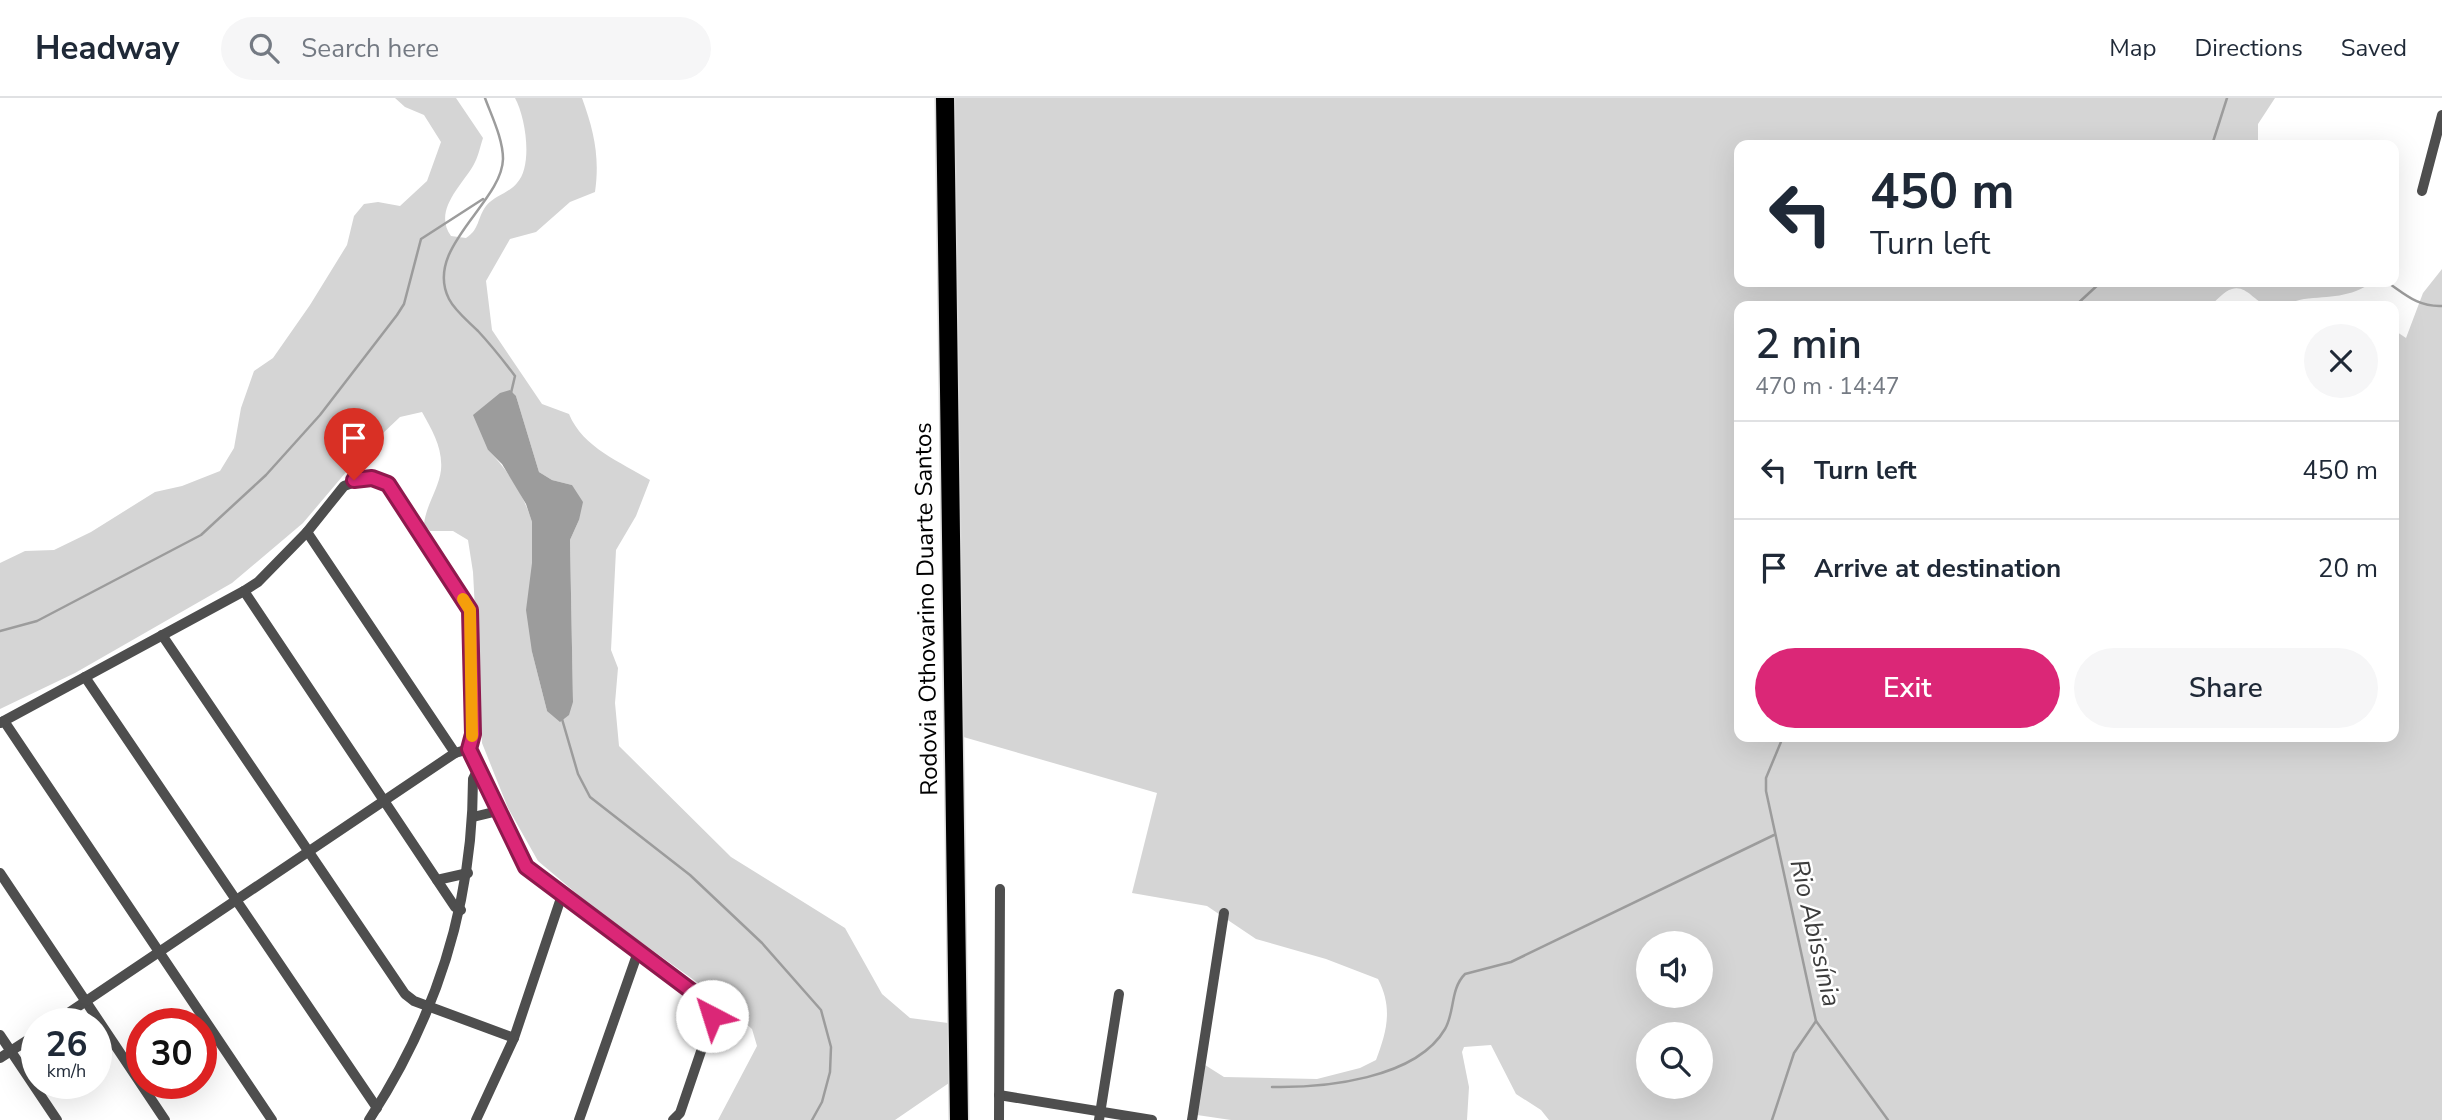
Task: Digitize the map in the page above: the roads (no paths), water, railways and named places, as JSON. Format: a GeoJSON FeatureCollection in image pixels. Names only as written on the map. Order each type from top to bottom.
{"type":"FeatureCollection","features":[{"type":"Feature","properties":{"kind":"main road","name":"Rodovia Othovarino Duarte Santos"},"geometry":{"type":"LineString","coordinates":[[944,98],[959,1120]]}},
{"type":"Feature","properties":{"kind":"street"},"geometry":{"type":"LineString","coordinates":[[2422,191],[2442,115]]}},
{"type":"Feature","properties":{"kind":"street"},"geometry":{"type":"LineString","coordinates":[[272,1120],[2,722],[258,582],[349,483],[372,478],[388,484],[470,610],[473,734],[469,749],[526,867],[706,1002],[712,1016],[680,1113],[673,1120]]}},
{"type":"Feature","properties":{"kind":"street"},"geometry":{"type":"LineString","coordinates":[[306,532],[455,753]]}},
{"type":"Feature","properties":{"kind":"street"},"geometry":{"type":"LineString","coordinates":[[244,591],[436,880],[461,911]]}},
{"type":"Feature","properties":{"kind":"street"},"geometry":{"type":"LineString","coordinates":[[162,635],[405,994],[514,1038]]}},
{"type":"Feature","properties":{"kind":"street"},"geometry":{"type":"LineString","coordinates":[[85,677],[377,1108]]}},
{"type":"Feature","properties":{"kind":"street"},"geometry":{"type":"LineString","coordinates":[[76,1008],[455,753],[469,749]]}},
{"type":"Feature","properties":{"kind":"street"},"geometry":{"type":"LineString","coordinates":[[369,1120],[431,1006],[461,911],[468,873],[473,779],[478,769]]}},
{"type":"Feature","properties":{"kind":"street"},"geometry":{"type":"LineString","coordinates":[[473,817],[498,811]]}},
{"type":"Feature","properties":{"kind":"street"},"geometry":{"type":"LineString","coordinates":[[0,873],[165,1120]]}},
{"type":"Feature","properties":{"kind":"street"},"geometry":{"type":"LineString","coordinates":[[436,880],[468,873]]}},
{"type":"Feature","properties":{"kind":"street"},"geometry":{"type":"LineString","coordinates":[[999,1120],[1000,888]]}},
{"type":"Feature","properties":{"kind":"street"},"geometry":{"type":"LineString","coordinates":[[476,1120],[514,1038],[562,895]]}},
{"type":"Feature","properties":{"kind":"street"},"geometry":{"type":"LineString","coordinates":[[1192,1120],[1224,913]]}},
{"type":"Feature","properties":{"kind":"street"},"geometry":{"type":"LineString","coordinates":[[579,1120],[638,951]]}},
{"type":"Feature","properties":{"kind":"street"},"geometry":{"type":"LineString","coordinates":[[1099,1116],[1119,993]]}},
{"type":"Feature","properties":{"kind":"street"},"geometry":{"type":"LineString","coordinates":[[0,1035],[57,1120]]}},
{"type":"Feature","properties":{"kind":"street"},"geometry":{"type":"LineString","coordinates":[[0,1058],[21,1044]]}},
{"type":"Feature","properties":{"kind":"street"},"geometry":{"type":"LineString","coordinates":[[999,1095],[1099,1116],[1152,1120]]}},
{"type":"Feature","properties":{"kind":"waterway"},"geometry":{"type":"LineString","coordinates":[[485,98],[497,128],[503,159],[499,176],[490,192],[454,244],[446,262],[444,280],[449,299],[455,308],[483,336],[515,376],[511,393]]}},
{"type":"Feature","properties":{"kind":"waterway","name":"Rio Abissínia"},"geometry":{"type":"LineString","coordinates":[[2214,140],[2227,98]]}},
{"type":"Feature","properties":{"kind":"waterway"},"geometry":{"type":"LineString","coordinates":[[0,631],[37,621],[201,535],[266,475],[320,415],[397,315],[404,304],[421,239],[483,199]]}},
{"type":"Feature","properties":{"kind":"waterway","name":"Rio Abissínia"},"geometry":{"type":"LineString","coordinates":[[2080,301],[2096,287]]}},
{"type":"Feature","properties":{"kind":"waterway"},"geometry":{"type":"LineString","coordinates":[[2394,287],[2419,302],[2442,306]]}},
{"type":"Feature","properties":{"kind":"waterway"},"geometry":{"type":"LineString","coordinates":[[562,719],[578,774],[590,797],[690,875],[762,943],[821,1010],[831,1047],[830,1072],[822,1102],[812,1120]]}},
{"type":"Feature","properties":{"kind":"waterway","name":"Rio Abissínia"},"geometry":{"type":"LineString","coordinates":[[1781,742],[1766,778],[1766,791],[1816,1021],[1888,1120]]}},
{"type":"Feature","properties":{"kind":"waterway"},"geometry":{"type":"LineString","coordinates":[[1272,1087],[1342,1082],[1391,1070],[1413,1059],[1431,1046],[1445,1029],[1457,987],[1465,974],[1511,962],[1774,835]]}},
{"type":"Feature","properties":{"kind":"waterway"},"geometry":{"type":"LineString","coordinates":[[1772,1120],[1794,1053],[1816,1021]]}}]}
